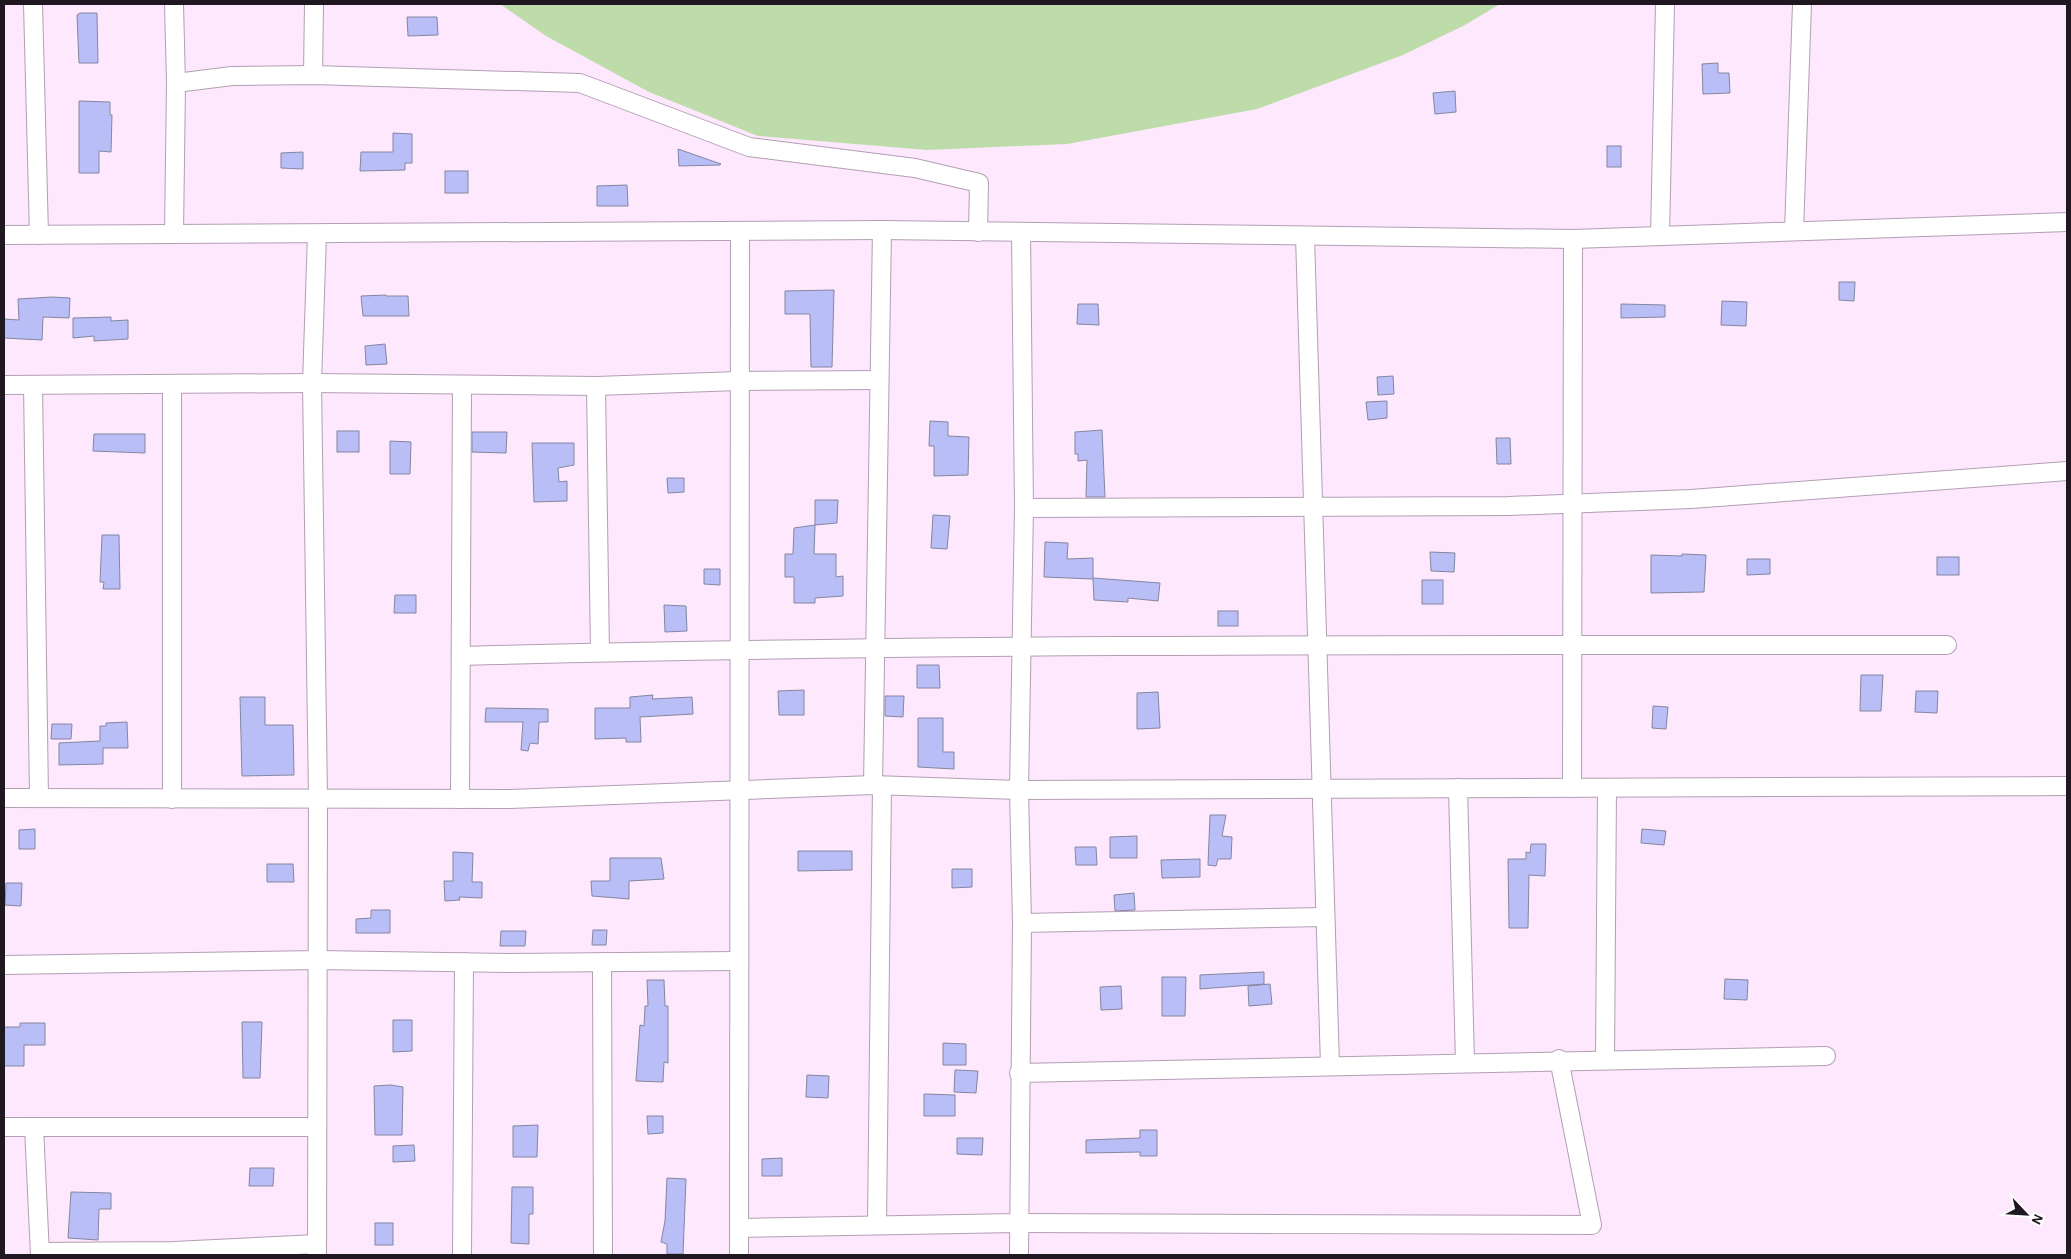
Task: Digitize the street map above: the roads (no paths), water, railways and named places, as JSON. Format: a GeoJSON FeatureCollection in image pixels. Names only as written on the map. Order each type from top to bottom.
{"type":"FeatureCollection","features":[{"type":"Feature","properties":{"kind":"street"},"geometry":{"type":"LineString","coordinates":[[34,4],[39,235]]}},
{"type":"Feature","properties":{"kind":"street"},"geometry":{"type":"LineString","coordinates":[[174,4],[176,83],[174,234]]}},
{"type":"Feature","properties":{"kind":"street"},"geometry":{"type":"LineString","coordinates":[[313,75],[314,4]]}},
{"type":"Feature","properties":{"kind":"street"},"geometry":{"type":"LineString","coordinates":[[1660,236],[1665,4]]}},
{"type":"Feature","properties":{"kind":"street"},"geometry":{"type":"LineString","coordinates":[[1794,231],[1802,4]]}},
{"type":"Feature","properties":{"kind":"street"},"geometry":{"type":"LineString","coordinates":[[176,83],[232,76],[313,75],[580,83],[748,147],[915,168],[979,183],[978,232]]}},
{"type":"Feature","properties":{"kind":"street"},"geometry":{"type":"LineString","coordinates":[[4,235],[882,230],[1573,239],[2067,222]]}},
{"type":"Feature","properties":{"kind":"street"},"geometry":{"type":"LineString","coordinates":[[877,1224],[877,785],[875,648],[882,230]]}},
{"type":"Feature","properties":{"kind":"street"},"geometry":{"type":"LineString","coordinates":[[739,1255],[740,231]]}},
{"type":"Feature","properties":{"kind":"street"},"geometry":{"type":"LineString","coordinates":[[1020,1255],[1019,1073],[1022,923],[1019,790],[1024,508],[1021,232]]}},
{"type":"Feature","properties":{"kind":"street"},"geometry":{"type":"LineString","coordinates":[[34,1127],[40,1254],[174,1250],[317,1250],[318,798],[312,384],[317,234]]}},
{"type":"Feature","properties":{"kind":"street"},"geometry":{"type":"LineString","coordinates":[[1306,236],[1330,1066]]}},
{"type":"Feature","properties":{"kind":"street"},"geometry":{"type":"LineString","coordinates":[[1572,788],[1573,239]]}},
{"type":"Feature","properties":{"kind":"street"},"geometry":{"type":"LineString","coordinates":[[4,385],[462,384],[596,386],[739,381],[879,380]]}},
{"type":"Feature","properties":{"kind":"street"},"geometry":{"type":"LineString","coordinates":[[172,384],[172,799]]}},
{"type":"Feature","properties":{"kind":"street"},"geometry":{"type":"LineString","coordinates":[[460,799],[462,384]]}},
{"type":"Feature","properties":{"kind":"street"},"geometry":{"type":"LineString","coordinates":[[33,385],[39,798]]}},
{"type":"Feature","properties":{"kind":"street"},"geometry":{"type":"LineString","coordinates":[[596,386],[600,652]]}},
{"type":"Feature","properties":{"kind":"street"},"geometry":{"type":"LineString","coordinates":[[1024,508],[1573,504],[1691,499],[2067,471]]}},
{"type":"Feature","properties":{"kind":"street"},"geometry":{"type":"LineString","coordinates":[[462,656],[739,649],[1022,646],[1947,645]]}},
{"type":"Feature","properties":{"kind":"street"},"geometry":{"type":"LineString","coordinates":[[4,798],[460,799],[877,785],[1019,790],[2067,786]]}},
{"type":"Feature","properties":{"kind":"street"},"geometry":{"type":"LineString","coordinates":[[1458,788],[1465,1063]]}},
{"type":"Feature","properties":{"kind":"street"},"geometry":{"type":"LineString","coordinates":[[1605,1060],[1607,788]]}},
{"type":"Feature","properties":{"kind":"street"},"geometry":{"type":"LineString","coordinates":[[1022,923],[1325,917]]}},
{"type":"Feature","properties":{"kind":"street"},"geometry":{"type":"LineString","coordinates":[[4,965],[318,960],[602,962],[739,960]]}},
{"type":"Feature","properties":{"kind":"street"},"geometry":{"type":"LineString","coordinates":[[462,1255],[464,962]]}},
{"type":"Feature","properties":{"kind":"street"},"geometry":{"type":"LineString","coordinates":[[602,962],[603,1255]]}},
{"type":"Feature","properties":{"kind":"street"},"geometry":{"type":"LineString","coordinates":[[1019,1073],[1560,1060],[1826,1056]]}},
{"type":"Feature","properties":{"kind":"street"},"geometry":{"type":"LineString","coordinates":[[739,1228],[877,1224],[1019,1223],[1592,1225],[1560,1060]]}},
{"type":"Feature","properties":{"kind":"street"},"geometry":{"type":"LineString","coordinates":[[4,1128],[316,1127]]}}]}
